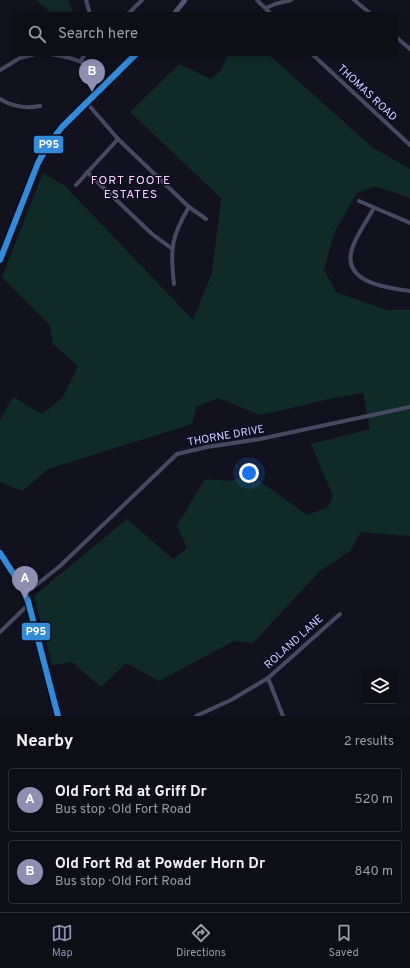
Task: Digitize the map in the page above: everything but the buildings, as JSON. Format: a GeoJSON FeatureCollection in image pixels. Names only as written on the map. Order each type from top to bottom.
{"type":"FeatureCollection","features":[{"type":"Feature","properties":{"kind":"main road"},"geometry":{"type":"LineString","coordinates":[[175,12],[184,0]]}},
{"type":"Feature","properties":{"kind":"main road"},"geometry":{"type":"LineString","coordinates":[[0,260],[44,149],[62,127],[134,56]]}},
{"type":"Feature","properties":{"kind":"main road"},"geometry":{"type":"LineString","coordinates":[[0,553],[25,594],[29,604],[58,716]]}},
{"type":"Feature","properties":{"kind":"street"},"geometry":{"type":"LineString","coordinates":[[86,0],[89,12]]}},
{"type":"Feature","properties":{"kind":"street"},"geometry":{"type":"LineString","coordinates":[[130,12],[142,0]]}},
{"type":"Feature","properties":{"kind":"street"},"geometry":{"type":"LineString","coordinates":[[257,0],[269,12]]}},
{"type":"Feature","properties":{"kind":"street"},"geometry":{"type":"LineString","coordinates":[[266,8],[291,0]]}},
{"type":"Feature","properties":{"kind":"street"},"geometry":{"type":"LineString","coordinates":[[354,0],[369,12]]}},
{"type":"Feature","properties":{"kind":"street"},"geometry":{"type":"LineString","coordinates":[[398,38],[410,49]]}},
{"type":"Feature","properties":{"kind":"street"},"geometry":{"type":"LineString","coordinates":[[0,70],[20,58],[28,56]]}},
{"type":"Feature","properties":{"kind":"street"},"geometry":{"type":"LineString","coordinates":[[59,56],[81,61],[97,73],[107,84]]}},
{"type":"Feature","properties":{"kind":"street"},"geometry":{"type":"LineString","coordinates":[[81,61],[84,56]]}},
{"type":"Feature","properties":{"kind":"street","name":"THOMAS ROAD"},"geometry":{"type":"LineString","coordinates":[[314,56],[410,145]]}},
{"type":"Feature","properties":{"kind":"street"},"geometry":{"type":"LineString","coordinates":[[0,99],[17,107],[27,108],[40,106]]}},
{"type":"Feature","properties":{"kind":"street"},"geometry":{"type":"LineString","coordinates":[[87,103],[118,139],[189,207],[206,219]]}},
{"type":"Feature","properties":{"kind":"street"},"geometry":{"type":"LineString","coordinates":[[76,185],[118,139]]}},
{"type":"Feature","properties":{"kind":"street"},"geometry":{"type":"LineString","coordinates":[[87,172],[152,234],[171,248]]}},
{"type":"Feature","properties":{"kind":"street"},"geometry":{"type":"LineString","coordinates":[[359,201],[410,223]]}},
{"type":"Feature","properties":{"kind":"street"},"geometry":{"type":"LineString","coordinates":[[174,284],[171,248],[178,228],[189,207]]}},
{"type":"Feature","properties":{"kind":"street"},"geometry":{"type":"LineString","coordinates":[[374,208],[353,247],[351,260],[352,268],[367,282],[410,291]]}},
{"type":"Feature","properties":{"kind":"street","name":"THORNE DRIVE"},"geometry":{"type":"LineString","coordinates":[[25,594],[60,566],[177,454],[207,447],[260,439],[410,407]]}},
{"type":"Feature","properties":{"kind":"street"},"geometry":{"type":"LineString","coordinates":[[0,632],[29,604]]}},
{"type":"Feature","properties":{"kind":"street","name":"ROLAND LANE"},"geometry":{"type":"LineString","coordinates":[[196,716],[231,700],[268,678],[340,614]]}},
{"type":"Feature","properties":{"kind":"street"},"geometry":{"type":"LineString","coordinates":[[268,678],[283,716]]}},
{"type":"Feature","properties":{"kind":"green space"},"geometry":{"type":"Polygon","coordinates":[[[36,0],[68,0],[73,12],[49,12],[36,0]]]}},
{"type":"Feature","properties":{"kind":"green space"},"geometry":{"type":"Polygon","coordinates":[[[228,56],[270,56],[372,147],[410,169],[410,198],[375,186],[357,193],[334,233],[324,270],[336,292],[387,310],[410,310],[410,536],[361,532],[350,551],[320,571],[253,643],[234,641],[159,681],[126,663],[101,687],[72,662],[52,665],[34,596],[127,519],[173,559],[187,549],[177,525],[205,479],[231,481],[250,474],[307,515],[327,508],[333,496],[311,444],[370,429],[363,393],[260,415],[218,398],[196,407],[192,424],[48,469],[22,491],[0,482],[0,420],[13,397],[42,414],[62,398],[78,366],[53,344],[50,325],[2,277],[43,173],[65,186],[193,320],[212,273],[221,198],[130,112],[179,64],[211,79],[220,71],[228,56]]]}},
{"type":"Feature","properties":{"kind":"transit line","name":"P95"},"geometry":{"type":"LineString","coordinates":[[0,260],[38,163],[48,145],[62,127],[134,56]]}},
{"type":"Feature","properties":{"kind":"transit line","name":"P95"},"geometry":{"type":"LineString","coordinates":[[0,553],[20,584],[28,601],[58,716]]}},
{"type":"Feature","properties":{"kind":"place","name":"Old Fort Rd at Powder Horn Dr"},"geometry":{"type":"Point","coordinates":[92,92]}},
{"type":"Feature","properties":{"kind":"place","name":"Old Fort Rd at Griff Dr"},"geometry":{"type":"Point","coordinates":[25,599]}},
{"type":"Feature","properties":{"kind":"district","name":"FORT FOOTE ESTATES"},"geometry":{"type":"Point","coordinates":[131,188]}}]}
